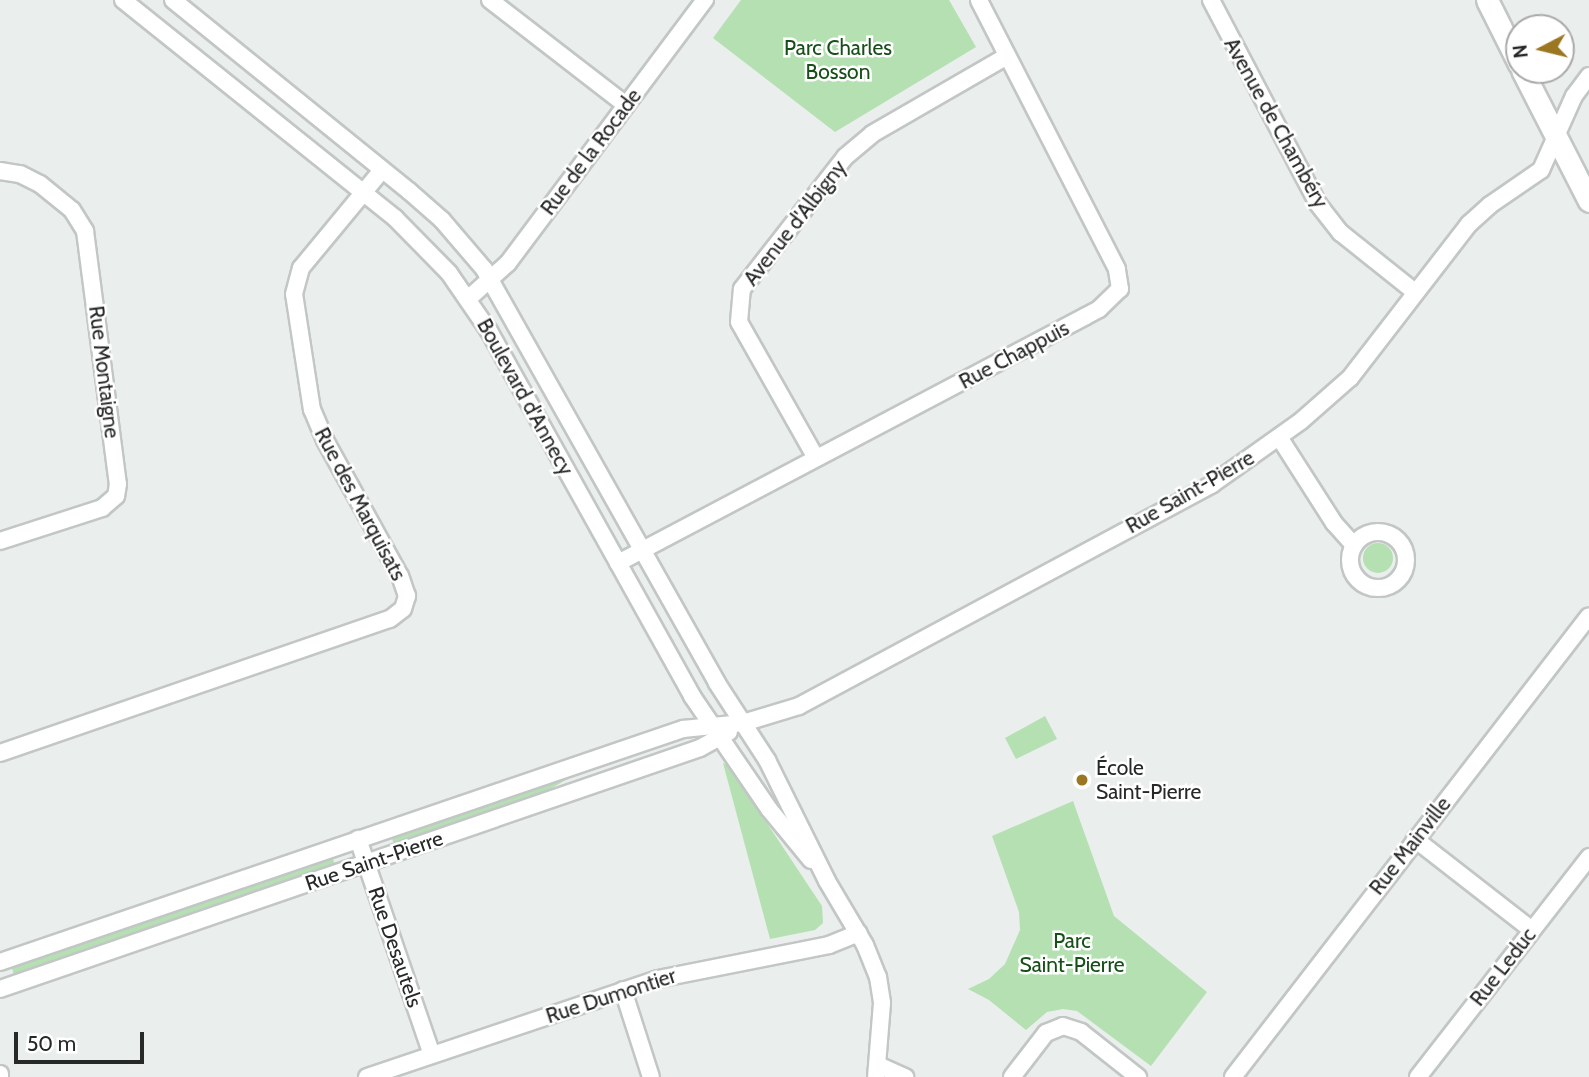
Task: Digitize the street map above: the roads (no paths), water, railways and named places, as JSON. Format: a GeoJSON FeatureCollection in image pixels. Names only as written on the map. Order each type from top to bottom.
{"type":"FeatureCollection","features":[{"type":"Feature","properties":{"kind":"street","name":"Boulevard d'Annecy"},"geometry":{"type":"LineString","coordinates":[[123,0],[364,191],[415,236],[469,298],[692,696],[769,808],[827,881]]}},
{"type":"Feature","properties":{"kind":"street","name":"Boulevard d'Annecy"},"geometry":{"type":"LineString","coordinates":[[173,0],[442,220],[491,281],[787,796],[827,881],[872,959],[882,996],[877,1071]]}},
{"type":"Feature","properties":{"kind":"street"},"geometry":{"type":"LineString","coordinates":[[491,0],[625,105]]}},
{"type":"Feature","properties":{"kind":"street","name":"Rue de la Rocade"},"geometry":{"type":"LineString","coordinates":[[469,298],[491,281],[517,251],[705,0]]}},
{"type":"Feature","properties":{"kind":"street","name":"Rue Chappuis"},"geometry":{"type":"LineString","coordinates":[[618,563],[1099,309],[1120,289],[1117,269],[979,0]]}},
{"type":"Feature","properties":{"kind":"street","name":"Avenue de Chambéry"},"geometry":{"type":"LineString","coordinates":[[1211,0],[1318,204],[1340,233],[1415,292]]}},
{"type":"Feature","properties":{"kind":"street"},"geometry":{"type":"LineString","coordinates":[[1487,0],[1505,36]]}},
{"type":"Feature","properties":{"kind":"street","name":"Avenue d'Albigny"},"geometry":{"type":"LineString","coordinates":[[816,458],[739,322],[742,289],[845,157],[872,134],[1007,56]]}},
{"type":"Feature","properties":{"kind":"street","name":"Rue Saint-Pierre"},"geometry":{"type":"LineString","coordinates":[[0,962],[683,729],[717,731],[818,698],[1217,481],[1318,408],[1350,377],[1478,214],[1541,170],[1574,96],[1589,76]]}},
{"type":"Feature","properties":{"kind":"street"},"geometry":{"type":"LineString","coordinates":[[1529,84],[1589,201]]}},
{"type":"Feature","properties":{"kind":"street","name":"Rue des Marquisats"},"geometry":{"type":"LineString","coordinates":[[0,752],[380,622],[403,609],[407,596],[400,576],[325,440],[312,410],[294,301],[294,287],[301,268],[382,170]]}},
{"type":"Feature","properties":{"kind":"street","name":"Rue Montaigne"},"geometry":{"type":"LineString","coordinates":[[0,171],[20,174],[40,184],[72,210],[85,231],[118,484],[116,496],[108,506],[0,541]]}},
{"type":"Feature","properties":{"kind":"street"},"geometry":{"type":"LineString","coordinates":[[1279,437],[1334,523],[1353,545]]}},
{"type":"Feature","properties":{"kind":"street","name":"Rue Mainville"},"geometry":{"type":"LineString","coordinates":[[1233,1077],[1589,616]]}},
{"type":"Feature","properties":{"kind":"street","name":"Rue Saint-Pierre"},"geometry":{"type":"LineString","coordinates":[[0,989],[700,748],[717,731]]}},
{"type":"Feature","properties":{"kind":"street","name":"Rue Desautels"},"geometry":{"type":"LineString","coordinates":[[358,839],[432,1055]]}},
{"type":"Feature","properties":{"kind":"street"},"geometry":{"type":"LineString","coordinates":[[1415,839],[1532,930]]}},
{"type":"Feature","properties":{"kind":"street","name":"Rue Leduc"},"geometry":{"type":"LineString","coordinates":[[1418,1077],[1589,857]]}},
{"type":"Feature","properties":{"kind":"street","name":"Rue Dumontier"},"geometry":{"type":"LineString","coordinates":[[367,1077],[622,990],[680,973],[829,945],[859,933]]}},
{"type":"Feature","properties":{"kind":"street"},"geometry":{"type":"LineString","coordinates":[[622,990],[652,1077]]}},
{"type":"Feature","properties":{"kind":"street"},"geometry":{"type":"LineString","coordinates":[[1012,1077],[1046,1032],[1063,1026],[1081,1032],[1138,1077]]}},
{"type":"Feature","properties":{"kind":"street"},"geometry":{"type":"LineString","coordinates":[[877,1071],[905,1077]]}},
{"type":"Feature","properties":{"kind":"place","name":"École Saint-Pierre"},"geometry":{"type":"Point","coordinates":[1082,780]}},
{"type":"Feature","properties":{"kind":"park label","name":"Parc Charles Bosson"},"geometry":{"type":"Point","coordinates":[838,60]}},
{"type":"Feature","properties":{"kind":"park label","name":"Parc Saint-Pierre"},"geometry":{"type":"Point","coordinates":[1072,953]}}]}
